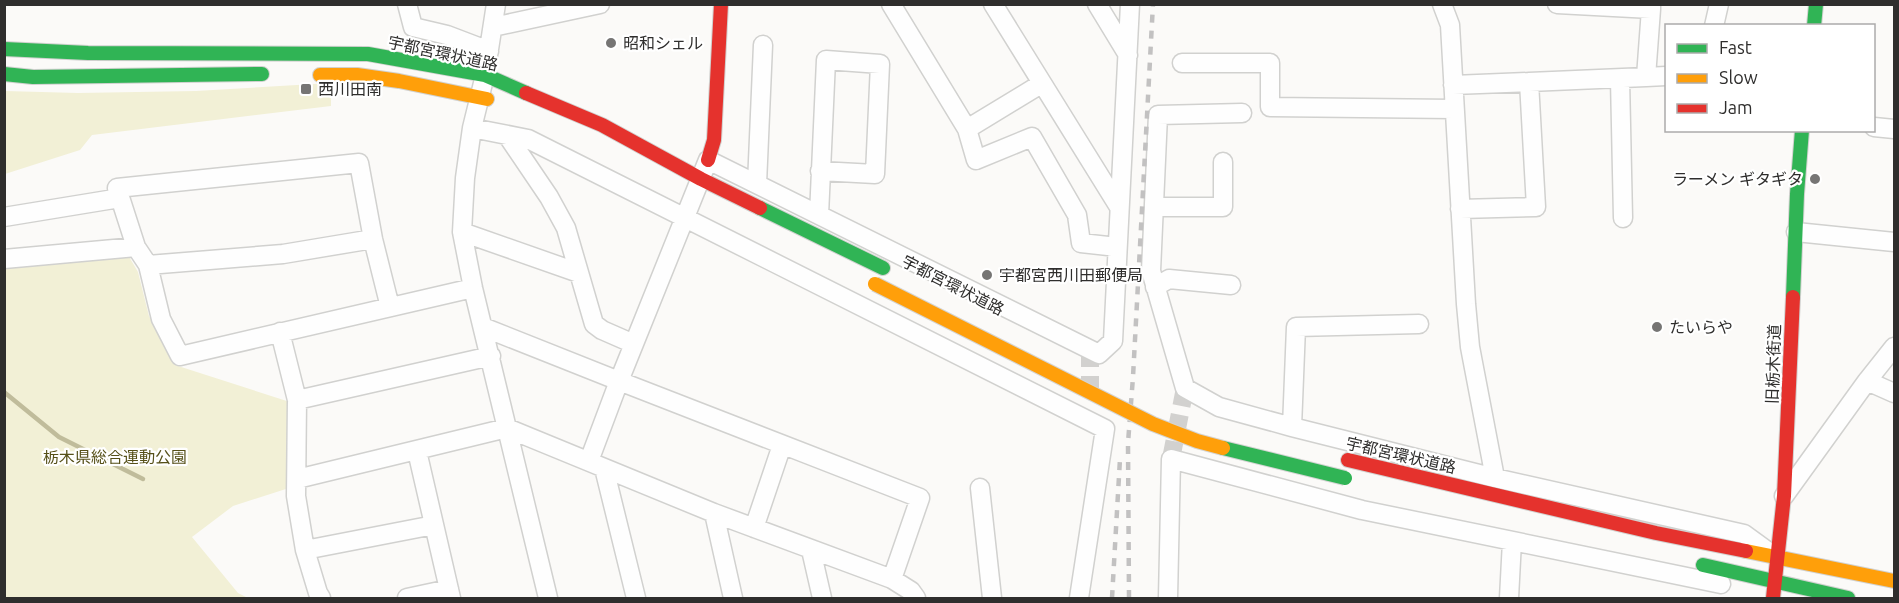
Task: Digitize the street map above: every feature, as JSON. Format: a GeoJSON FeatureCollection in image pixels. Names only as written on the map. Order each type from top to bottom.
{"type":"FeatureCollection","features":[{"type":"Feature","properties":{"kind":"main road"},"geometry":{"type":"LineString","coordinates":[[708,160],[714,140],[721,4]]}},
{"type":"Feature","properties":{"kind":"main road"},"geometry":{"type":"LineString","coordinates":[[1814,24],[1816,4]]}},
{"type":"Feature","properties":{"kind":"main road","name":"宇都宮環状道路"},"geometry":{"type":"LineString","coordinates":[[4,49],[88,53],[368,54],[485,75],[602,125],[696,189],[888,270]]}},
{"type":"Feature","properties":{"kind":"main road"},"geometry":{"type":"LineString","coordinates":[[4,74],[33,77],[92,77],[275,74]]}},
{"type":"Feature","properties":{"kind":"main road"},"geometry":{"type":"LineString","coordinates":[[307,74],[357,75],[399,81],[480,96],[501,104]]}},
{"type":"Feature","properties":{"kind":"main road","name":"旧栃木街道"},"geometry":{"type":"LineString","coordinates":[[1774,590],[1784,496],[1802,132]]}},
{"type":"Feature","properties":{"kind":"main road","name":"宇都宮環状道路"},"geometry":{"type":"LineString","coordinates":[[870,281],[1153,424],[1197,441],[1351,480]]}},
{"type":"Feature","properties":{"kind":"main road","name":"宇都宮環状道路"},"geometry":{"type":"LineString","coordinates":[[1343,459],[1656,533],[1894,581]]}},
{"type":"Feature","properties":{"kind":"main road"},"geometry":{"type":"LineString","coordinates":[[1689,562],[1774,590],[1848,598]]}},
{"type":"Feature","properties":{"kind":"street"},"geometry":{"type":"LineString","coordinates":[[407,4],[413,27],[447,35],[489,51]]}},
{"type":"Feature","properties":{"kind":"street"},"geometry":{"type":"LineString","coordinates":[[496,4],[485,75],[472,128],[465,178],[462,232],[473,288],[548,598]]}},
{"type":"Feature","properties":{"kind":"street"},"geometry":{"type":"LineString","coordinates":[[493,27],[600,4]]}},
{"type":"Feature","properties":{"kind":"street"},"geometry":{"type":"LineString","coordinates":[[891,4],[967,129],[976,160],[1032,138],[1077,214],[1081,243],[1118,247]]}},
{"type":"Feature","properties":{"kind":"street"},"geometry":{"type":"LineString","coordinates":[[993,4],[1119,207]]}},
{"type":"Feature","properties":{"kind":"street"},"geometry":{"type":"LineString","coordinates":[[1097,4],[1128,55]]}},
{"type":"Feature","properties":{"kind":"street"},"geometry":{"type":"LineString","coordinates":[[636,598],[597,465],[619,381],[708,160],[1099,354],[1113,341],[1130,4]]}},
{"type":"Feature","properties":{"kind":"street"},"geometry":{"type":"LineString","coordinates":[[1442,4],[1450,25],[1470,347],[1495,478]]}},
{"type":"Feature","properties":{"kind":"street"},"geometry":{"type":"LineString","coordinates":[[1557,4],[1651,7],[1646,77]]}},
{"type":"Feature","properties":{"kind":"street"},"geometry":{"type":"LineString","coordinates":[[1714,24],[1719,4]]}},
{"type":"Feature","properties":{"kind":"street"},"geometry":{"type":"LineString","coordinates":[[757,184],[764,45]]}},
{"type":"Feature","properties":{"kind":"street"},"geometry":{"type":"LineString","coordinates":[[819,214],[820,171],[826,60],[880,64],[875,174],[820,171]]}},
{"type":"Feature","properties":{"kind":"street"},"geometry":{"type":"LineString","coordinates":[[1182,63],[1270,63],[1270,107],[1454,109]]}},
{"type":"Feature","properties":{"kind":"street"},"geometry":{"type":"LineString","coordinates":[[1453,85],[1665,76]]}},
{"type":"Feature","properties":{"kind":"street"},"geometry":{"type":"LineString","coordinates":[[1620,79],[1623,218]]}},
{"type":"Feature","properties":{"kind":"street"},"geometry":{"type":"LineString","coordinates":[[1460,209],[1536,207],[1529,82]]}},
{"type":"Feature","properties":{"kind":"street"},"geometry":{"type":"LineString","coordinates":[[967,129],[1041,84]]}},
{"type":"Feature","properties":{"kind":"street"},"geometry":{"type":"LineString","coordinates":[[1242,113],[1158,115],[1150,271],[1185,388],[1219,407],[1292,427],[1495,478],[1744,534],[1777,558]]}},
{"type":"Feature","properties":{"kind":"street"},"geometry":{"type":"LineString","coordinates":[[1875,127],[1894,129]]}},
{"type":"Feature","properties":{"kind":"street"},"geometry":{"type":"LineString","coordinates":[[472,128],[528,138],[1105,429],[1079,598]]}},
{"type":"Feature","properties":{"kind":"street"},"geometry":{"type":"LineString","coordinates":[[507,135],[549,197],[566,228],[594,324],[634,344]]}},
{"type":"Feature","properties":{"kind":"street"},"geometry":{"type":"LineString","coordinates":[[1155,207],[1223,207],[1223,162]]}},
{"type":"Feature","properties":{"kind":"street"},"geometry":{"type":"LineString","coordinates":[[390,307],[373,239],[359,163],[117,188],[136,247],[148,265],[161,319],[180,356],[473,288]]}},
{"type":"Feature","properties":{"kind":"street"},"geometry":{"type":"LineString","coordinates":[[4,217],[120,198]]}},
{"type":"Feature","properties":{"kind":"street"},"geometry":{"type":"LineString","coordinates":[[462,232],[579,273]]}},
{"type":"Feature","properties":{"kind":"street"},"geometry":{"type":"LineString","coordinates":[[1796,232],[1894,242]]}},
{"type":"Feature","properties":{"kind":"street"},"geometry":{"type":"LineString","coordinates":[[148,265],[283,254],[373,239]]}},
{"type":"Feature","properties":{"kind":"street"},"geometry":{"type":"LineString","coordinates":[[4,259],[136,247]]}},
{"type":"Feature","properties":{"kind":"street"},"geometry":{"type":"LineString","coordinates":[[1155,287],[1169,279],[1231,285]]}},
{"type":"Feature","properties":{"kind":"street"},"geometry":{"type":"LineString","coordinates":[[1292,427],[1296,327],[1419,324]]}},
{"type":"Feature","properties":{"kind":"street"},"geometry":{"type":"LineString","coordinates":[[483,327],[920,498],[892,579]]}},
{"type":"Feature","properties":{"kind":"street"},"geometry":{"type":"LineString","coordinates":[[280,332],[297,400],[296,496],[305,550],[321,598]]}},
{"type":"Feature","properties":{"kind":"street"},"geometry":{"type":"LineString","coordinates":[[1784,496],[1894,347]]}},
{"type":"Feature","properties":{"kind":"street"},"geometry":{"type":"LineString","coordinates":[[297,400],[490,356]]}},
{"type":"Feature","properties":{"kind":"street"},"geometry":{"type":"LineString","coordinates":[[1867,381],[1894,393]]}},
{"type":"Feature","properties":{"kind":"street"},"geometry":{"type":"LineString","coordinates":[[297,479],[507,428],[714,513],[892,579],[911,591],[916,598]]}},
{"type":"Feature","properties":{"kind":"street"},"geometry":{"type":"LineString","coordinates":[[754,528],[782,445]]}},
{"type":"Feature","properties":{"kind":"street"},"geometry":{"type":"LineString","coordinates":[[407,598],[450,594],[417,451]]}},
{"type":"Feature","properties":{"kind":"street"},"geometry":{"type":"LineString","coordinates":[[1168,598],[1171,459],[1362,510],[1732,587],[1774,590]]}},
{"type":"Feature","properties":{"kind":"street"},"geometry":{"type":"LineString","coordinates":[[980,488],[992,598]]}},
{"type":"Feature","properties":{"kind":"street"},"geometry":{"type":"LineString","coordinates":[[714,513],[733,598]]}},
{"type":"Feature","properties":{"kind":"street"},"geometry":{"type":"LineString","coordinates":[[305,550],[434,525]]}},
{"type":"Feature","properties":{"kind":"street"},"geometry":{"type":"LineString","coordinates":[[1509,598],[1512,541]]}},
{"type":"Feature","properties":{"kind":"street"},"geometry":{"type":"LineString","coordinates":[[812,549],[822,598]]}},
{"type":"Feature","properties":{"kind":"green space"},"geometry":{"type":"Polygon","coordinates":[[[331,83],[331,106],[92,135],[80,150],[5,174],[5,91],[78,93],[196,91],[331,83]]]}},
{"type":"Feature","properties":{"kind":"green space","name":"栃木県総合運動公園"},"geometry":{"type":"Polygon","coordinates":[[[128,255],[138,272],[149,316],[175,365],[293,403],[289,488],[233,506],[192,537],[238,593],[248,598],[5,598],[5,263],[128,255]]]}},
{"type":"Feature","properties":{"kind":"waterway"},"geometry":{"type":"LineString","coordinates":[[4,392],[59,437],[143,479]]}},
{"type":"Feature","properties":{"kind":"tunnel"},"geometry":{"type":"LineString","coordinates":[[1090,349],[1090,399]]}},
{"type":"Feature","properties":{"kind":"tunnel"},"geometry":{"type":"LineString","coordinates":[[1171,459],[1185,388]]}},
{"type":"Feature","properties":{"kind":"railway"},"geometry":{"type":"LineString","coordinates":[[1129,598],[1128,443],[1153,4]]}},
{"type":"Feature","properties":{"kind":"railway"},"geometry":{"type":"LineString","coordinates":[[1112,598],[1120,459]]}},
{"type":"Feature","properties":{"kind":"traffic: fast"},"geometry":{"type":"LineString","coordinates":[[1814,24],[1816,4]]}},
{"type":"Feature","properties":{"kind":"traffic: fast"},"geometry":{"type":"LineString","coordinates":[[4,49],[88,53],[368,54],[485,75],[526,93]]}},
{"type":"Feature","properties":{"kind":"traffic: fast"},"geometry":{"type":"LineString","coordinates":[[4,74],[33,77],[262,74]]}},
{"type":"Feature","properties":{"kind":"traffic: fast"},"geometry":{"type":"LineString","coordinates":[[1793,297],[1802,132]]}},
{"type":"Feature","properties":{"kind":"traffic: fast"},"geometry":{"type":"LineString","coordinates":[[760,208],[883,268]]}},
{"type":"Feature","properties":{"kind":"traffic: fast"},"geometry":{"type":"LineString","coordinates":[[1223,448],[1345,478]]}},
{"type":"Feature","properties":{"kind":"traffic: fast"},"geometry":{"type":"LineString","coordinates":[[1703,565],[1848,598]]}},
{"type":"Feature","properties":{"kind":"traffic: slow"},"geometry":{"type":"LineString","coordinates":[[320,75],[357,75],[399,81],[487,99]]}},
{"type":"Feature","properties":{"kind":"traffic: slow"},"geometry":{"type":"LineString","coordinates":[[875,284],[1153,424],[1197,441],[1223,448]]}},
{"type":"Feature","properties":{"kind":"traffic: slow"},"geometry":{"type":"LineString","coordinates":[[1746,551],[1894,581]]}},
{"type":"Feature","properties":{"kind":"traffic: jam"},"geometry":{"type":"LineString","coordinates":[[708,160],[714,140],[721,4]]}},
{"type":"Feature","properties":{"kind":"traffic: jam"},"geometry":{"type":"LineString","coordinates":[[526,93],[602,125],[760,208]]}},
{"type":"Feature","properties":{"kind":"traffic: jam"},"geometry":{"type":"LineString","coordinates":[[1773,598],[1784,496],[1793,297]]}},
{"type":"Feature","properties":{"kind":"traffic: jam"},"geometry":{"type":"LineString","coordinates":[[1348,460],[1656,533],[1746,551]]}},
{"type":"Feature","properties":{"kind":"place","name":"昭和シェル"},"geometry":{"type":"Point","coordinates":[611,43]}},
{"type":"Feature","properties":{"kind":"place","name":"西川田南"},"geometry":{"type":"Point","coordinates":[306,89]}},
{"type":"Feature","properties":{"kind":"place","name":"ラーメン ギタギタ"},"geometry":{"type":"Point","coordinates":[1815,179]}},
{"type":"Feature","properties":{"kind":"place","name":"宇都宮西川田郵便局"},"geometry":{"type":"Point","coordinates":[987,275]}},
{"type":"Feature","properties":{"kind":"place","name":"たいらや"},"geometry":{"type":"Point","coordinates":[1657,327]}}]}
